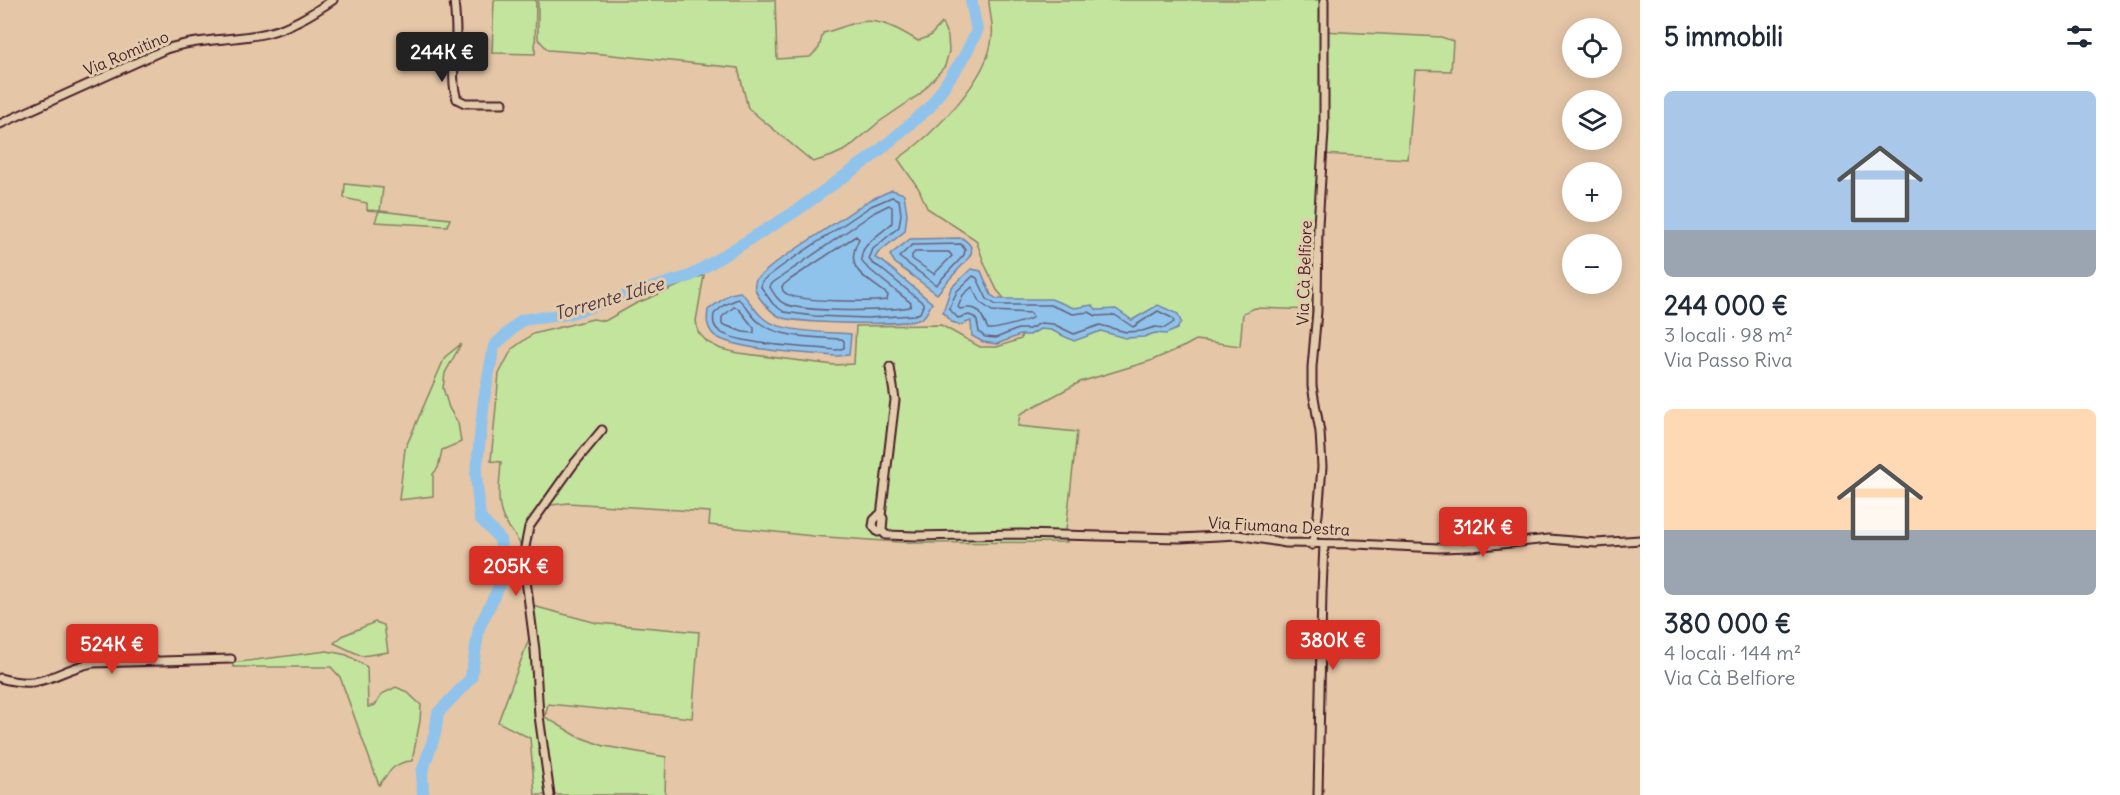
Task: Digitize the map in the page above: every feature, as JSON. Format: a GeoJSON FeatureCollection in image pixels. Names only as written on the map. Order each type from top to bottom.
{"type":"FeatureCollection","features":[{"type":"Feature","properties":{"kind":"street","name":"Via Romitino"},"geometry":{"type":"LineString","coordinates":[[0,123],[166,49],[194,41],[273,31],[299,21],[333,0]]}},
{"type":"Feature","properties":{"kind":"street"},"geometry":{"type":"LineString","coordinates":[[454,0],[455,93],[457,99],[465,103],[503,103]]}},
{"type":"Feature","properties":{"kind":"street","name":"Via Cà Belfiore"},"geometry":{"type":"LineString","coordinates":[[1312,545],[1318,515],[1322,467],[1320,432],[1312,386],[1312,367],[1318,293],[1318,225],[1324,131],[1324,0]]}},
{"type":"Feature","properties":{"kind":"street","name":"Via Fiumana Destra"},"geometry":{"type":"LineString","coordinates":[[890,367],[895,400],[881,516],[884,522],[882,531],[886,535],[915,537],[1020,534],[1180,538],[1238,534],[1272,541],[1312,545],[1356,544],[1438,548],[1550,539],[1596,543],[1640,540]]}},
{"type":"Feature","properties":{"kind":"street"},"geometry":{"type":"LineString","coordinates":[[550,795],[539,716],[535,650],[523,557],[524,544],[529,527],[573,465],[602,430]]}},
{"type":"Feature","properties":{"kind":"street"},"geometry":{"type":"LineString","coordinates":[[1318,795],[1324,544]]}},
{"type":"Feature","properties":{"kind":"street"},"geometry":{"type":"LineString","coordinates":[[0,678],[16,683],[42,681],[92,663],[231,658]]}},
{"type":"Feature","properties":{"kind":"green space"},"geometry":{"type":"Polygon","coordinates":[[[494,0],[536,0],[535,54],[492,53],[494,0]]]}},
{"type":"Feature","properties":{"kind":"green space"},"geometry":{"type":"Polygon","coordinates":[[[538,0],[775,0],[777,59],[810,57],[819,48],[823,33],[868,21],[891,26],[918,41],[930,36],[942,23],[948,37],[949,51],[945,66],[920,94],[879,122],[847,149],[813,162],[748,108],[738,68],[548,50],[538,39],[538,0]]]}},
{"type":"Feature","properties":{"kind":"green space"},"geometry":{"type":"Polygon","coordinates":[[[989,0],[1324,0],[1322,31],[1441,37],[1453,41],[1451,71],[1415,70],[1408,159],[1323,154],[1316,310],[1255,308],[1243,313],[1240,346],[1196,340],[1150,361],[1080,382],[1020,414],[1018,426],[1077,432],[1066,530],[1067,542],[913,543],[813,536],[709,525],[710,512],[568,503],[551,505],[534,526],[523,551],[500,509],[501,462],[491,461],[499,374],[512,349],[533,334],[593,319],[605,321],[635,304],[704,275],[696,321],[698,332],[707,342],[721,349],[738,353],[834,365],[854,364],[856,326],[941,325],[980,347],[997,347],[1021,339],[1022,320],[997,290],[976,240],[927,208],[919,189],[898,159],[942,121],[957,105],[981,71],[992,37],[989,0]]]}},
{"type":"Feature","properties":{"kind":"green space"},"geometry":{"type":"Polygon","coordinates":[[[345,184],[383,188],[380,211],[450,219],[447,226],[375,222],[379,211],[367,210],[367,203],[344,198],[345,184]]]}},
{"type":"Feature","properties":{"kind":"green space"},"geometry":{"type":"Polygon","coordinates":[[[461,344],[445,373],[443,388],[449,408],[458,423],[461,442],[442,450],[438,468],[433,474],[433,496],[399,500],[405,449],[445,357],[461,344]]]}},
{"type":"Feature","properties":{"kind":"green space"},"geometry":{"type":"Polygon","coordinates":[[[529,605],[597,623],[699,632],[692,718],[548,704],[545,717],[577,736],[604,746],[666,757],[665,795],[535,795],[530,738],[498,722],[529,639],[529,605]]]}},
{"type":"Feature","properties":{"kind":"green space"},"geometry":{"type":"Polygon","coordinates":[[[375,622],[384,625],[388,652],[362,656],[334,643],[344,635],[375,622]]]}},
{"type":"Feature","properties":{"kind":"green space"},"geometry":{"type":"Polygon","coordinates":[[[327,651],[347,655],[367,667],[368,707],[375,705],[382,694],[396,687],[407,692],[421,705],[412,761],[396,766],[379,785],[340,677],[331,667],[234,667],[232,663],[327,651]]]}},
{"type":"Feature","properties":{"kind":"water"},"geometry":{"type":"Polygon","coordinates":[[[892,190],[904,194],[907,214],[905,231],[875,258],[882,261],[932,303],[924,317],[913,321],[854,323],[794,320],[783,318],[766,306],[756,292],[756,279],[778,261],[868,201],[892,190]]]}},
{"type":"Feature","properties":{"kind":"water"},"geometry":{"type":"Polygon","coordinates":[[[962,238],[972,251],[968,259],[937,294],[895,263],[890,255],[910,239],[962,238]]]}},
{"type":"Feature","properties":{"kind":"water"},"geometry":{"type":"Polygon","coordinates":[[[971,269],[981,271],[991,295],[997,299],[1051,299],[1074,308],[1092,305],[1097,310],[1116,309],[1132,320],[1158,305],[1178,314],[1181,322],[1177,329],[1166,334],[1155,333],[1144,337],[1125,338],[1101,331],[1074,341],[1051,330],[1040,329],[1030,335],[1020,335],[997,344],[983,342],[972,336],[971,321],[960,325],[952,322],[943,312],[951,288],[971,269]]]}},
{"type":"Feature","properties":{"kind":"water"},"geometry":{"type":"Polygon","coordinates":[[[740,292],[762,317],[780,326],[805,331],[851,334],[849,355],[770,350],[720,339],[712,333],[709,327],[708,310],[730,294],[740,292]]]}},
{"type":"Feature","properties":{"kind":"waterway","name":"Torrente Idice"},"geometry":{"type":"LineString","coordinates":[[423,795],[422,772],[435,734],[438,713],[471,678],[479,628],[505,574],[500,539],[480,518],[476,475],[484,399],[494,346],[522,320],[568,314],[690,276],[793,213],[874,155],[930,107],[964,57],[977,31],[971,0]]}}]}
